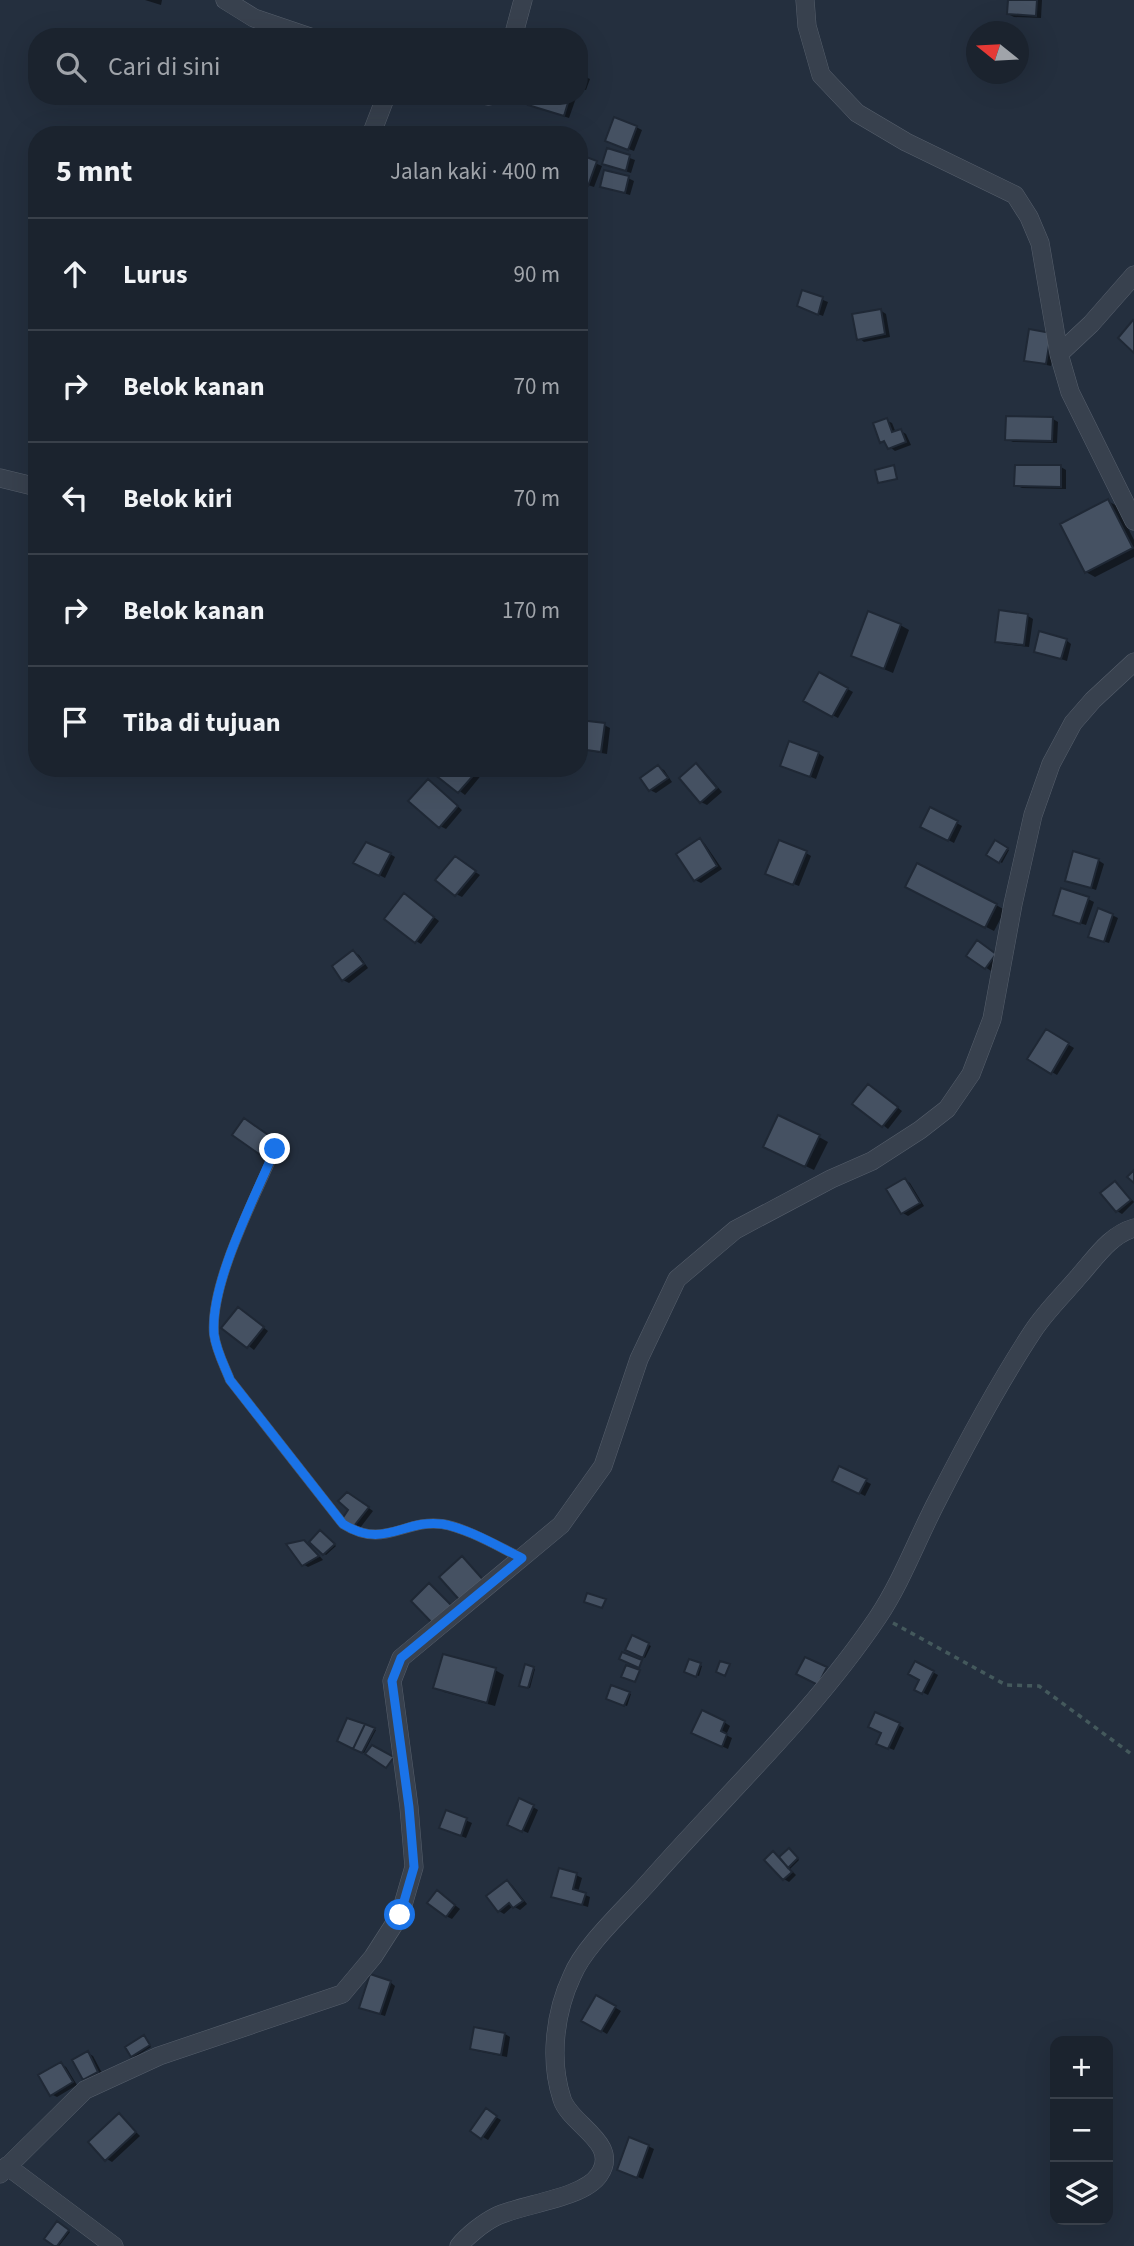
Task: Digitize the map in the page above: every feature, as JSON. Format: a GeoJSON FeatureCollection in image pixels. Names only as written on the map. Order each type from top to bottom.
{"type":"FeatureCollection","features":[{"type":"Feature","properties":{"kind":"street"},"geometry":{"type":"LineString","coordinates":[[225,0],[254,18],[283,28]]}},
{"type":"Feature","properties":{"kind":"street"},"geometry":{"type":"LineString","coordinates":[[515,28],[523,0]]}},
{"type":"Feature","properties":{"kind":"street"},"geometry":{"type":"LineString","coordinates":[[805,0],[807,26],[821,75],[857,113],[906,142],[1015,195],[1029,217],[1040,243],[1059,354],[1070,392],[1134,521]]}},
{"type":"Feature","properties":{"kind":"street"},"geometry":{"type":"LineString","coordinates":[[374,126],[383,105]]}},
{"type":"Feature","properties":{"kind":"street"},"geometry":{"type":"LineString","coordinates":[[1059,354],[1091,324],[1134,275]]}},
{"type":"Feature","properties":{"kind":"street"},"geometry":{"type":"LineString","coordinates":[[0,478],[28,485]]}},
{"type":"Feature","properties":{"kind":"street"},"geometry":{"type":"LineString","coordinates":[[114,2246],[4,2170],[85,2090],[159,2056],[342,1994],[373,1957],[400,1915],[414,1867],[392,1681],[401,1658],[561,1525],[603,1466],[639,1359],[677,1279],[735,1230],[831,1179],[872,1161],[947,1109],[971,1074],[992,1019],[1033,815],[1051,764],[1073,723],[1093,700],[1134,662]]}},
{"type":"Feature","properties":{"kind":"street"},"geometry":{"type":"LineString","coordinates":[[459,2246],[495,2217],[578,2190],[601,2172],[604,2155],[602,2147],[568,2113],[558,2085],[557,2025],[560,2007],[573,1971],[669,1859],[799,1720],[879,1616],[939,1497],[1034,1329],[1108,1243],[1123,1231],[1134,1228]]}},
{"type":"Feature","properties":{"kind":"lane"},"geometry":{"type":"LineString","coordinates":[[275,1149],[223,1275],[216,1302],[214,1334],[230,1380],[343,1524],[355,1532],[383,1535],[441,1524],[454,1527],[522,1558]]}},
{"type":"Feature","properties":{"kind":"path"},"geometry":{"type":"LineString","coordinates":[[879,1616],[1006,1685],[1039,1686],[1134,1756]]}},
{"type":"Feature","properties":{"kind":"building"},"geometry":{"type":"Polygon","coordinates":[[[1008,0],[1037,0],[1036,16],[1007,14],[1008,0]]]}},
{"type":"Feature","properties":{"kind":"building"},"geometry":{"type":"Polygon","coordinates":[[[528,105],[567,105],[564,116],[528,105]]]}},
{"type":"Feature","properties":{"kind":"building"},"geometry":{"type":"Polygon","coordinates":[[[614,117],[637,126],[628,150],[605,141],[614,117]]]}},
{"type":"Feature","properties":{"kind":"building"},"geometry":{"type":"Polygon","coordinates":[[[607,148],[630,155],[626,171],[602,164],[607,148]]]}},
{"type":"Feature","properties":{"kind":"building"},"geometry":{"type":"Polygon","coordinates":[[[588,158],[597,161],[588,186],[588,158]]]}},
{"type":"Feature","properties":{"kind":"building"},"geometry":{"type":"Polygon","coordinates":[[[604,170],[629,176],[625,193],[600,187],[604,170]]]}},
{"type":"Feature","properties":{"kind":"building"},"geometry":{"type":"Polygon","coordinates":[[[802,290],[823,297],[818,315],[797,306],[802,290]]]}},
{"type":"Feature","properties":{"kind":"building"},"geometry":{"type":"Polygon","coordinates":[[[881,309],[885,334],[857,340],[852,314],[881,309]]]}},
{"type":"Feature","properties":{"kind":"building"},"geometry":{"type":"Polygon","coordinates":[[[1134,321],[1134,353],[1118,338],[1134,321]]]}},
{"type":"Feature","properties":{"kind":"building"},"geometry":{"type":"Polygon","coordinates":[[[1029,329],[1051,333],[1046,364],[1024,361],[1029,329]]]}},
{"type":"Feature","properties":{"kind":"building"},"geometry":{"type":"Polygon","coordinates":[[[1006,416],[1053,417],[1052,441],[1005,440],[1006,416]]]}},
{"type":"Feature","properties":{"kind":"building"},"geometry":{"type":"Polygon","coordinates":[[[887,418],[892,432],[901,429],[906,442],[888,449],[884,441],[880,443],[873,423],[887,418]]]}},
{"type":"Feature","properties":{"kind":"building"},"geometry":{"type":"Polygon","coordinates":[[[894,465],[897,479],[878,483],[875,470],[894,465]]]}},
{"type":"Feature","properties":{"kind":"building"},"geometry":{"type":"Polygon","coordinates":[[[1015,465],[1061,465],[1061,487],[1014,486],[1015,465]]]}},
{"type":"Feature","properties":{"kind":"building"},"geometry":{"type":"Polygon","coordinates":[[[1108,499],[1133,548],[1085,573],[1060,524],[1108,499]]]}},
{"type":"Feature","properties":{"kind":"building"},"geometry":{"type":"Polygon","coordinates":[[[999,610],[1028,614],[1024,645],[995,642],[999,610]]]}},
{"type":"Feature","properties":{"kind":"building"},"geometry":{"type":"Polygon","coordinates":[[[868,611],[901,624],[884,669],[851,656],[868,611]]]}},
{"type":"Feature","properties":{"kind":"building"},"geometry":{"type":"Polygon","coordinates":[[[1039,631],[1067,639],[1061,659],[1034,652],[1039,631]]]}},
{"type":"Feature","properties":{"kind":"building"},"geometry":{"type":"Polygon","coordinates":[[[819,672],[848,688],[832,717],[803,701],[819,672]]]}},
{"type":"Feature","properties":{"kind":"building"},"geometry":{"type":"Polygon","coordinates":[[[588,721],[605,723],[601,752],[588,750],[588,721]]]}},
{"type":"Feature","properties":{"kind":"building"},"geometry":{"type":"Polygon","coordinates":[[[789,741],[819,752],[810,777],[780,766],[789,741]]]}},
{"type":"Feature","properties":{"kind":"building"},"geometry":{"type":"Polygon","coordinates":[[[696,763],[717,788],[700,803],[679,778],[696,763]]]}},
{"type":"Feature","properties":{"kind":"building"},"geometry":{"type":"Polygon","coordinates":[[[658,765],[668,778],[649,791],[640,778],[658,765]]]}},
{"type":"Feature","properties":{"kind":"building"},"geometry":{"type":"Polygon","coordinates":[[[438,777],[472,777],[458,793],[438,777]]]}},
{"type":"Feature","properties":{"kind":"building"},"geometry":{"type":"Polygon","coordinates":[[[428,779],[458,806],[439,828],[408,801],[428,779]]]}},
{"type":"Feature","properties":{"kind":"building"},"geometry":{"type":"Polygon","coordinates":[[[930,807],[958,821],[948,841],[920,827],[930,807]]]}},
{"type":"Feature","properties":{"kind":"building"},"geometry":{"type":"Polygon","coordinates":[[[700,838],[717,866],[694,881],[676,854],[700,838]]]}},
{"type":"Feature","properties":{"kind":"building"},"geometry":{"type":"Polygon","coordinates":[[[779,840],[807,851],[793,885],[765,874],[779,840]]]}},
{"type":"Feature","properties":{"kind":"building"},"geometry":{"type":"Polygon","coordinates":[[[995,840],[1008,848],[999,863],[986,855],[995,840]]]}},
{"type":"Feature","properties":{"kind":"building"},"geometry":{"type":"Polygon","coordinates":[[[366,842],[391,853],[379,876],[353,863],[366,842]]]}},
{"type":"Feature","properties":{"kind":"building"},"geometry":{"type":"Polygon","coordinates":[[[1073,851],[1099,859],[1091,888],[1065,881],[1073,851]]]}},
{"type":"Feature","properties":{"kind":"building"},"geometry":{"type":"Polygon","coordinates":[[[455,856],[476,871],[455,896],[435,880],[455,856]]]}},
{"type":"Feature","properties":{"kind":"building"},"geometry":{"type":"Polygon","coordinates":[[[917,863],[997,904],[985,928],[905,887],[917,863]]]}},
{"type":"Feature","properties":{"kind":"building"},"geometry":{"type":"Polygon","coordinates":[[[1061,888],[1089,897],[1080,924],[1053,915],[1061,888]]]}},
{"type":"Feature","properties":{"kind":"building"},"geometry":{"type":"Polygon","coordinates":[[[404,893],[434,917],[415,943],[384,919],[404,893]]]}},
{"type":"Feature","properties":{"kind":"building"},"geometry":{"type":"Polygon","coordinates":[[[1098,908],[1113,914],[1104,942],[1088,937],[1098,908]]]}},
{"type":"Feature","properties":{"kind":"building"},"geometry":{"type":"Polygon","coordinates":[[[977,940],[996,954],[985,969],[966,956],[977,940]]]}},
{"type":"Feature","properties":{"kind":"building"},"geometry":{"type":"Polygon","coordinates":[[[353,950],[364,964],[342,981],[332,966],[353,950]]]}},
{"type":"Feature","properties":{"kind":"building"},"geometry":{"type":"Polygon","coordinates":[[[1046,1029],[1069,1043],[1051,1074],[1027,1059],[1046,1029]]]}},
{"type":"Feature","properties":{"kind":"building"},"geometry":{"type":"Polygon","coordinates":[[[868,1084],[898,1107],[882,1127],[852,1104],[868,1084]]]}},
{"type":"Feature","properties":{"kind":"building"},"geometry":{"type":"Polygon","coordinates":[[[778,1115],[820,1135],[805,1167],[763,1147],[778,1115]]]}},
{"type":"Feature","properties":{"kind":"building"},"geometry":{"type":"Polygon","coordinates":[[[244,1118],[271,1137],[259,1154],[232,1135],[244,1118]]]}},
{"type":"Feature","properties":{"kind":"building"},"geometry":{"type":"Polygon","coordinates":[[[1134,1170],[1134,1183],[1127,1177],[1134,1170]]]}},
{"type":"Feature","properties":{"kind":"building"},"geometry":{"type":"Polygon","coordinates":[[[905,1178],[920,1203],[901,1214],[886,1189],[905,1178]]]}},
{"type":"Feature","properties":{"kind":"building"},"geometry":{"type":"Polygon","coordinates":[[[1115,1181],[1131,1200],[1116,1212],[1100,1193],[1115,1181]]]}},
{"type":"Feature","properties":{"kind":"building"},"geometry":{"type":"Polygon","coordinates":[[[238,1307],[264,1327],[247,1348],[221,1328],[238,1307]]]}},
{"type":"Feature","properties":{"kind":"building"},"geometry":{"type":"Polygon","coordinates":[[[839,1466],[867,1479],[859,1494],[832,1481],[839,1466]]]}},
{"type":"Feature","properties":{"kind":"building"},"geometry":{"type":"Polygon","coordinates":[[[347,1492],[369,1507],[354,1526],[342,1519],[348,1510],[338,1501],[347,1492]]]}},
{"type":"Feature","properties":{"kind":"building"},"geometry":{"type":"Polygon","coordinates":[[[320,1530],[335,1544],[323,1555],[309,1542],[320,1530]]]}},
{"type":"Feature","properties":{"kind":"building"},"geometry":{"type":"Polygon","coordinates":[[[304,1540],[319,1556],[302,1566],[286,1544],[304,1540]]]}},
{"type":"Feature","properties":{"kind":"building"},"geometry":{"type":"Polygon","coordinates":[[[462,1556],[486,1583],[463,1604],[439,1577],[462,1556]]]}},
{"type":"Feature","properties":{"kind":"building"},"geometry":{"type":"Polygon","coordinates":[[[429,1583],[456,1610],[437,1628],[411,1601],[429,1583]]]}},
{"type":"Feature","properties":{"kind":"building"},"geometry":{"type":"Polygon","coordinates":[[[587,1593],[606,1599],[602,1608],[584,1602],[587,1593]]]}},
{"type":"Feature","properties":{"kind":"building"},"geometry":{"type":"Polygon","coordinates":[[[632,1635],[649,1643],[643,1658],[625,1650],[632,1635]]]}},
{"type":"Feature","properties":{"kind":"building"},"geometry":{"type":"Polygon","coordinates":[[[622,1652],[642,1660],[639,1668],[619,1659],[622,1652]]]}},
{"type":"Feature","properties":{"kind":"building"},"geometry":{"type":"Polygon","coordinates":[[[443,1654],[496,1668],[487,1703],[433,1688],[443,1654]]]}},
{"type":"Feature","properties":{"kind":"building"},"geometry":{"type":"Polygon","coordinates":[[[805,1657],[827,1667],[818,1685],[796,1674],[805,1657]]]}},
{"type":"Feature","properties":{"kind":"building"},"geometry":{"type":"Polygon","coordinates":[[[689,1659],[701,1663],[696,1677],[684,1672],[689,1659]]]}},
{"type":"Feature","properties":{"kind":"building"},"geometry":{"type":"Polygon","coordinates":[[[720,1661],[730,1664],[725,1676],[716,1672],[720,1661]]]}},
{"type":"Feature","properties":{"kind":"building"},"geometry":{"type":"Polygon","coordinates":[[[915,1661],[934,1671],[922,1694],[914,1690],[919,1680],[908,1674],[915,1661]]]}},
{"type":"Feature","properties":{"kind":"building"},"geometry":{"type":"Polygon","coordinates":[[[525,1664],[534,1667],[528,1688],[519,1686],[525,1664]]]}},
{"type":"Feature","properties":{"kind":"building"},"geometry":{"type":"Polygon","coordinates":[[[626,1665],[640,1670],[635,1682],[621,1677],[626,1665]]]}},
{"type":"Feature","properties":{"kind":"building"},"geometry":{"type":"Polygon","coordinates":[[[611,1685],[630,1692],[624,1706],[606,1699],[611,1685]]]}},
{"type":"Feature","properties":{"kind":"building"},"geometry":{"type":"Polygon","coordinates":[[[702,1710],[725,1721],[721,1731],[727,1734],[722,1747],[691,1733],[702,1710]]]}},
{"type":"Feature","properties":{"kind":"building"},"geometry":{"type":"Polygon","coordinates":[[[875,1712],[900,1723],[888,1749],[876,1744],[881,1733],[868,1727],[875,1712]]]}},
{"type":"Feature","properties":{"kind":"building"},"geometry":{"type":"Polygon","coordinates":[[[347,1718],[365,1724],[353,1749],[337,1741],[347,1718]]]}},
{"type":"Feature","properties":{"kind":"building"},"geometry":{"type":"Polygon","coordinates":[[[365,1724],[375,1728],[362,1753],[353,1749],[365,1724]]]}},
{"type":"Feature","properties":{"kind":"building"},"geometry":{"type":"Polygon","coordinates":[[[372,1745],[394,1757],[386,1768],[365,1754],[372,1745]]]}},
{"type":"Feature","properties":{"kind":"building"},"geometry":{"type":"Polygon","coordinates":[[[519,1798],[534,1805],[522,1832],[507,1825],[519,1798]]]}},
{"type":"Feature","properties":{"kind":"building"},"geometry":{"type":"Polygon","coordinates":[[[446,1810],[467,1818],[461,1836],[439,1828],[446,1810]]]}},
{"type":"Feature","properties":{"kind":"building"},"geometry":{"type":"Polygon","coordinates":[[[789,1848],[798,1858],[788,1868],[779,1857],[789,1848]]]}},
{"type":"Feature","properties":{"kind":"building"},"geometry":{"type":"Polygon","coordinates":[[[773,1851],[792,1872],[783,1880],[764,1860],[773,1851]]]}},
{"type":"Feature","properties":{"kind":"building"},"geometry":{"type":"Polygon","coordinates":[[[559,1868],[577,1873],[573,1889],[586,1893],[582,1905],[551,1897],[559,1868]]]}},
{"type":"Feature","properties":{"kind":"building"},"geometry":{"type":"Polygon","coordinates":[[[507,1880],[523,1901],[513,1908],[509,1903],[498,1912],[486,1896],[507,1880]]]}},
{"type":"Feature","properties":{"kind":"building"},"geometry":{"type":"Polygon","coordinates":[[[437,1890],[455,1905],[446,1917],[427,1903],[437,1890]]]}},
{"type":"Feature","properties":{"kind":"building"},"geometry":{"type":"Polygon","coordinates":[[[370,1974],[391,1981],[380,2014],[359,2008],[370,1974]]]}},
{"type":"Feature","properties":{"kind":"building"},"geometry":{"type":"Polygon","coordinates":[[[596,1995],[616,2006],[601,2032],[581,2021],[596,1995]]]}},
{"type":"Feature","properties":{"kind":"building"},"geometry":{"type":"Polygon","coordinates":[[[474,2027],[505,2033],[501,2055],[470,2049],[474,2027]]]}},
{"type":"Feature","properties":{"kind":"building"},"geometry":{"type":"Polygon","coordinates":[[[144,2035],[150,2045],[131,2057],[125,2047],[144,2035]]]}},
{"type":"Feature","properties":{"kind":"building"},"geometry":{"type":"Polygon","coordinates":[[[88,2051],[98,2072],[83,2080],[72,2060],[88,2051]]]}},
{"type":"Feature","properties":{"kind":"building"},"geometry":{"type":"Polygon","coordinates":[[[61,2062],[73,2082],[50,2096],[38,2075],[61,2062]]]}},
{"type":"Feature","properties":{"kind":"building"},"geometry":{"type":"Polygon","coordinates":[[[486,2108],[497,2116],[481,2139],[470,2131],[486,2108]]]}},
{"type":"Feature","properties":{"kind":"building"},"geometry":{"type":"Polygon","coordinates":[[[119,2113],[136,2132],[105,2161],[88,2142],[119,2113]]]}},
{"type":"Feature","properties":{"kind":"building"},"geometry":{"type":"Polygon","coordinates":[[[629,2137],[649,2145],[637,2178],[617,2170],[629,2137]]]}},
{"type":"Feature","properties":{"kind":"building"},"geometry":{"type":"Polygon","coordinates":[[[57,2221],[69,2230],[57,2246],[54,2246],[44,2239],[57,2221]]]}},
{"type":"Feature","properties":{"kind":"route"},"geometry":{"type":"LineString","coordinates":[[275,1149],[223,1275],[216,1302],[214,1334],[230,1380],[343,1524],[355,1532],[383,1535],[441,1524],[454,1527],[522,1558],[401,1658],[392,1681],[414,1867],[400,1915]]}}]}
